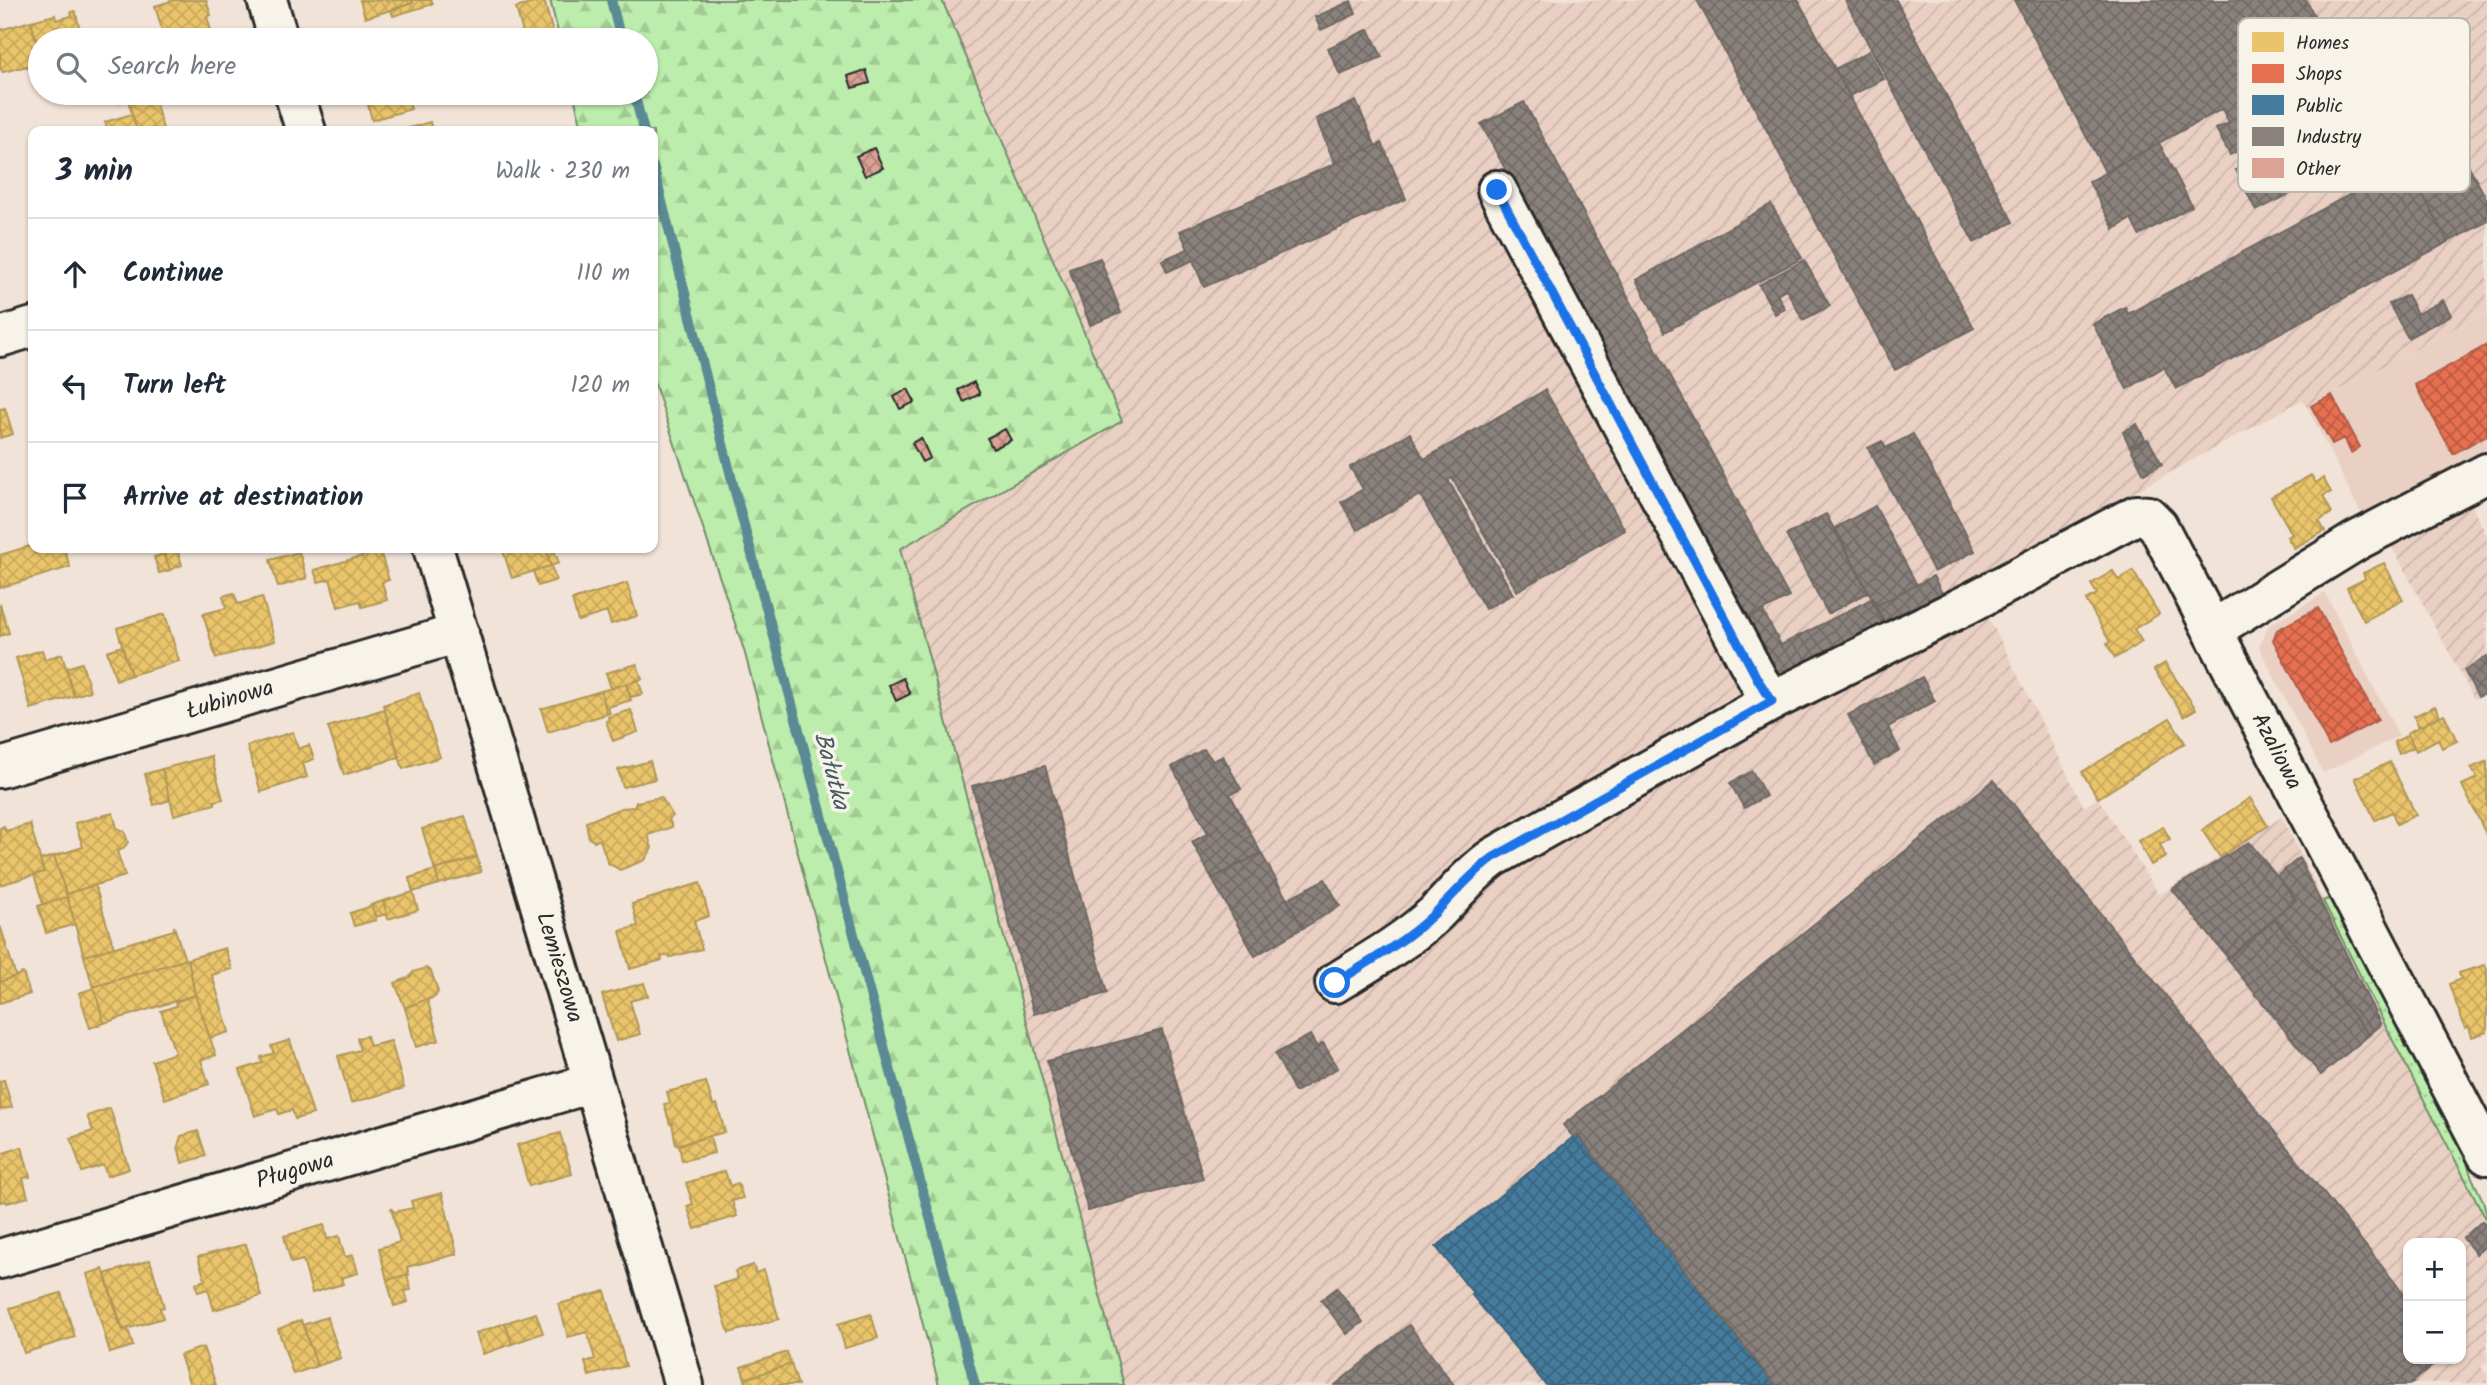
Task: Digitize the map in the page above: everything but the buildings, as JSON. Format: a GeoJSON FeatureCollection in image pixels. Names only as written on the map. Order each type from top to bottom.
{"type":"FeatureCollection","features":[{"type":"Feature","properties":{"kind":"street"},"geometry":{"type":"LineString","coordinates":[[267,0],[275,28]]}},
{"type":"Feature","properties":{"kind":"street"},"geometry":{"type":"LineString","coordinates":[[298,105],[304,126]]}},
{"type":"Feature","properties":{"kind":"street"},"geometry":{"type":"LineString","coordinates":[[1335,983],[1378,957],[1433,915],[1478,868],[1494,857],[1772,701],[1758,680],[1497,190]]}},
{"type":"Feature","properties":{"kind":"street"},"geometry":{"type":"LineString","coordinates":[[0,337],[28,329]]}},
{"type":"Feature","properties":{"kind":"street"},"geometry":{"type":"LineString","coordinates":[[2214,629],[2356,541],[2487,473]]}},
{"type":"Feature","properties":{"kind":"street","name":"Azaliowa"},"geometry":{"type":"LineString","coordinates":[[1772,701],[1968,604],[2136,515],[2148,516],[2158,526],[2214,629],[2487,1154]]}},
{"type":"Feature","properties":{"kind":"street","name":"Lemieszowa"},"geometry":{"type":"LineString","coordinates":[[435,553],[684,1385]]}},
{"type":"Feature","properties":{"kind":"street","name":"Łubinowa"},"geometry":{"type":"LineString","coordinates":[[0,768],[459,633]]}},
{"type":"Feature","properties":{"kind":"street","name":"Pługowa"},"geometry":{"type":"LineString","coordinates":[[0,1259],[592,1083]]}},
{"type":"Feature","properties":{"kind":"shaded area"},"geometry":{"type":"Polygon","coordinates":[[[942,0],[2487,0],[2487,311],[2307,407],[2302,400],[1969,583],[2084,807],[2098,798],[2159,895],[2282,817],[2393,1043],[2487,1222],[2487,1362],[2481,1367],[2487,1374],[2487,1383],[1124,1385],[900,548],[1122,421],[942,0]]]}},
{"type":"Feature","properties":{"kind":"shaded area"},"geometry":{"type":"Polygon","coordinates":[[[2487,311],[2487,459],[2366,523],[2307,407],[2487,311]]]}},
{"type":"Feature","properties":{"kind":"shaded area"},"geometry":{"type":"Polygon","coordinates":[[[2469,500],[2487,536],[2487,693],[2474,699],[2390,543],[2469,500]]]}},
{"type":"Feature","properties":{"kind":"shaded area"},"geometry":{"type":"Polygon","coordinates":[[[2325,593],[2399,736],[2323,773],[2259,647],[2269,625],[2325,593]]]}},
{"type":"Feature","properties":{"kind":"green space"},"geometry":{"type":"Polygon","coordinates":[[[550,0],[942,0],[1122,421],[900,549],[1124,1385],[939,1385],[744,650],[658,394],[658,126],[582,126],[576,105],[658,105],[658,28],[557,28],[550,0]]]}},
{"type":"Feature","properties":{"kind":"green space"},"geometry":{"type":"Polygon","coordinates":[[[2337,894],[2467,1157],[2468,1166],[2484,1204],[2487,1221],[2323,901],[2337,894]]]}},
{"type":"Feature","properties":{"kind":"waterway","name":"Bałutka"},"geometry":{"type":"LineString","coordinates":[[611,0],[618,28]]}},
{"type":"Feature","properties":{"kind":"waterway","name":"Bałutka"},"geometry":{"type":"LineString","coordinates":[[637,105],[643,126]]}},
{"type":"Feature","properties":{"kind":"waterway","name":"Bałutka"},"geometry":{"type":"LineString","coordinates":[[658,186],[734,488],[975,1385]]}},
{"type":"Feature","properties":{"kind":"route"},"geometry":{"type":"LineString","coordinates":[[1335,983],[1378,957],[1433,915],[1478,868],[1494,857],[1772,701],[1758,680],[1497,190]]}}]}
